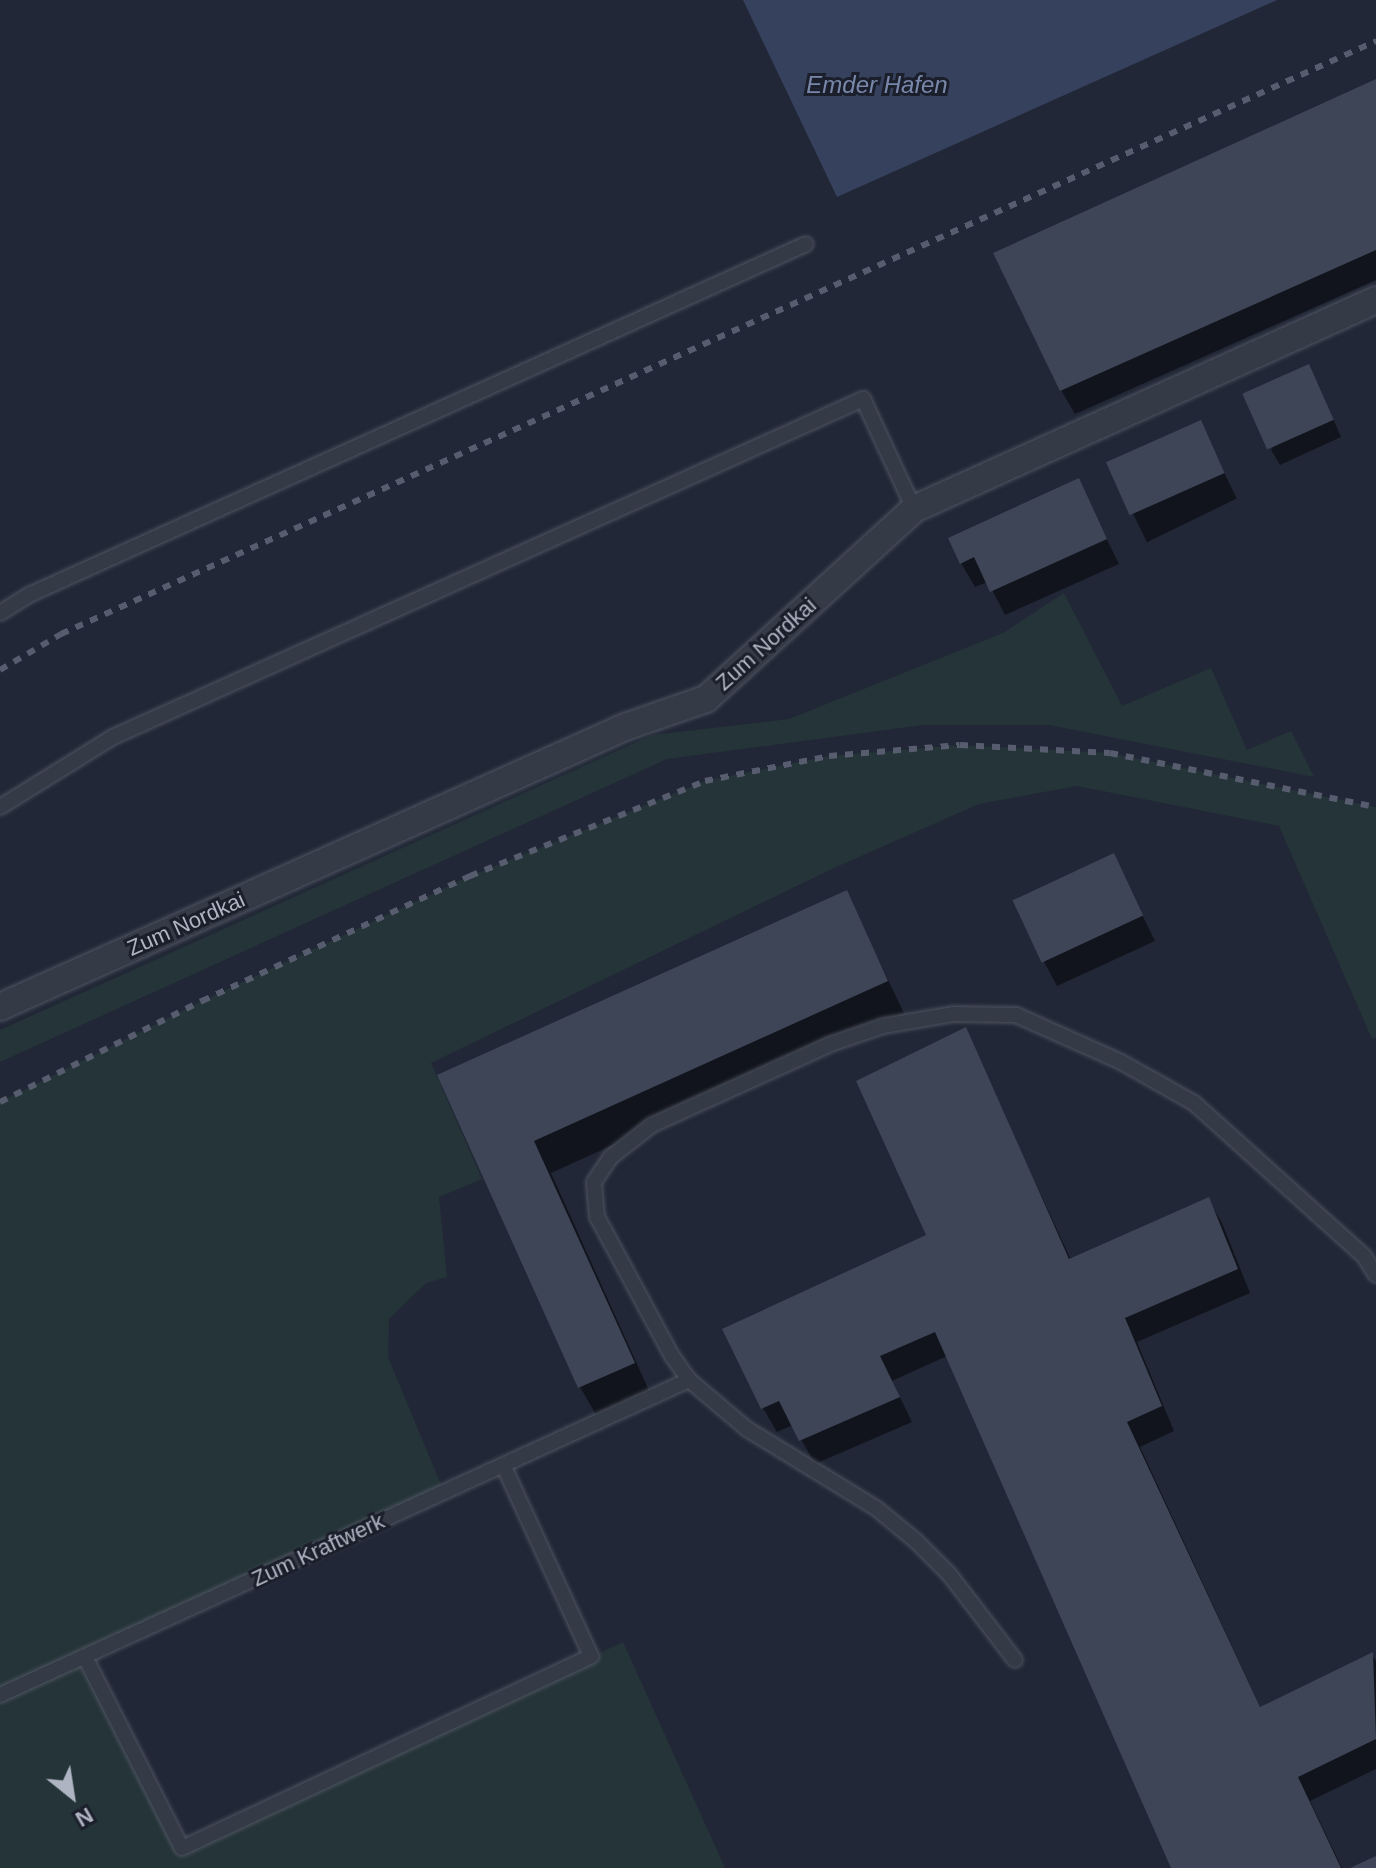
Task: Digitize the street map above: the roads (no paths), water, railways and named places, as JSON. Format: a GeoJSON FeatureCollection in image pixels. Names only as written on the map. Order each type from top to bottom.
{"type":"FeatureCollection","features":[{"type":"Feature","properties":{"kind":"street","name":"Zum Nordkai"},"geometry":{"type":"LineString","coordinates":[[0,1007],[625,727],[706,699],[914,509],[1376,300]]}},
{"type":"Feature","properties":{"kind":"lane"},"geometry":{"type":"LineString","coordinates":[[0,613],[31,594],[806,244]]}},
{"type":"Feature","properties":{"kind":"lane"},"geometry":{"type":"LineString","coordinates":[[0,807],[113,737],[863,399],[914,509]]}},
{"type":"Feature","properties":{"kind":"lane"},"geometry":{"type":"LineString","coordinates":[[1015,1660],[949,1574],[916,1541],[876,1508],[747,1429],[689,1380],[672,1356],[597,1217],[594,1182],[611,1157],[652,1125],[828,1045],[883,1026],[953,1014],[1016,1015],[1066,1035],[1194,1103],[1370,1256],[1376,1275]]}},
{"type":"Feature","properties":{"kind":"lane","name":"Zum Kraftwerk"},"geometry":{"type":"LineString","coordinates":[[0,1695],[689,1380]]}},
{"type":"Feature","properties":{"kind":"lane"},"geometry":{"type":"LineString","coordinates":[[85,1657],[182,1848],[591,1656],[503,1465]]}},
{"type":"Feature","properties":{"kind":"water","name":"Emder Hafen"},"geometry":{"type":"Polygon","coordinates":[[[743,0],[1277,0],[837,197],[743,0]]]}},
{"type":"Feature","properties":{"kind":"railway"},"geometry":{"type":"LineString","coordinates":[[0,670],[61,634],[1376,41]]}},
{"type":"Feature","properties":{"kind":"railway"},"geometry":{"type":"LineString","coordinates":[[0,1102],[202,1001],[470,876],[705,781],[829,756],[960,745],[1110,753],[1376,807]]}}]}
